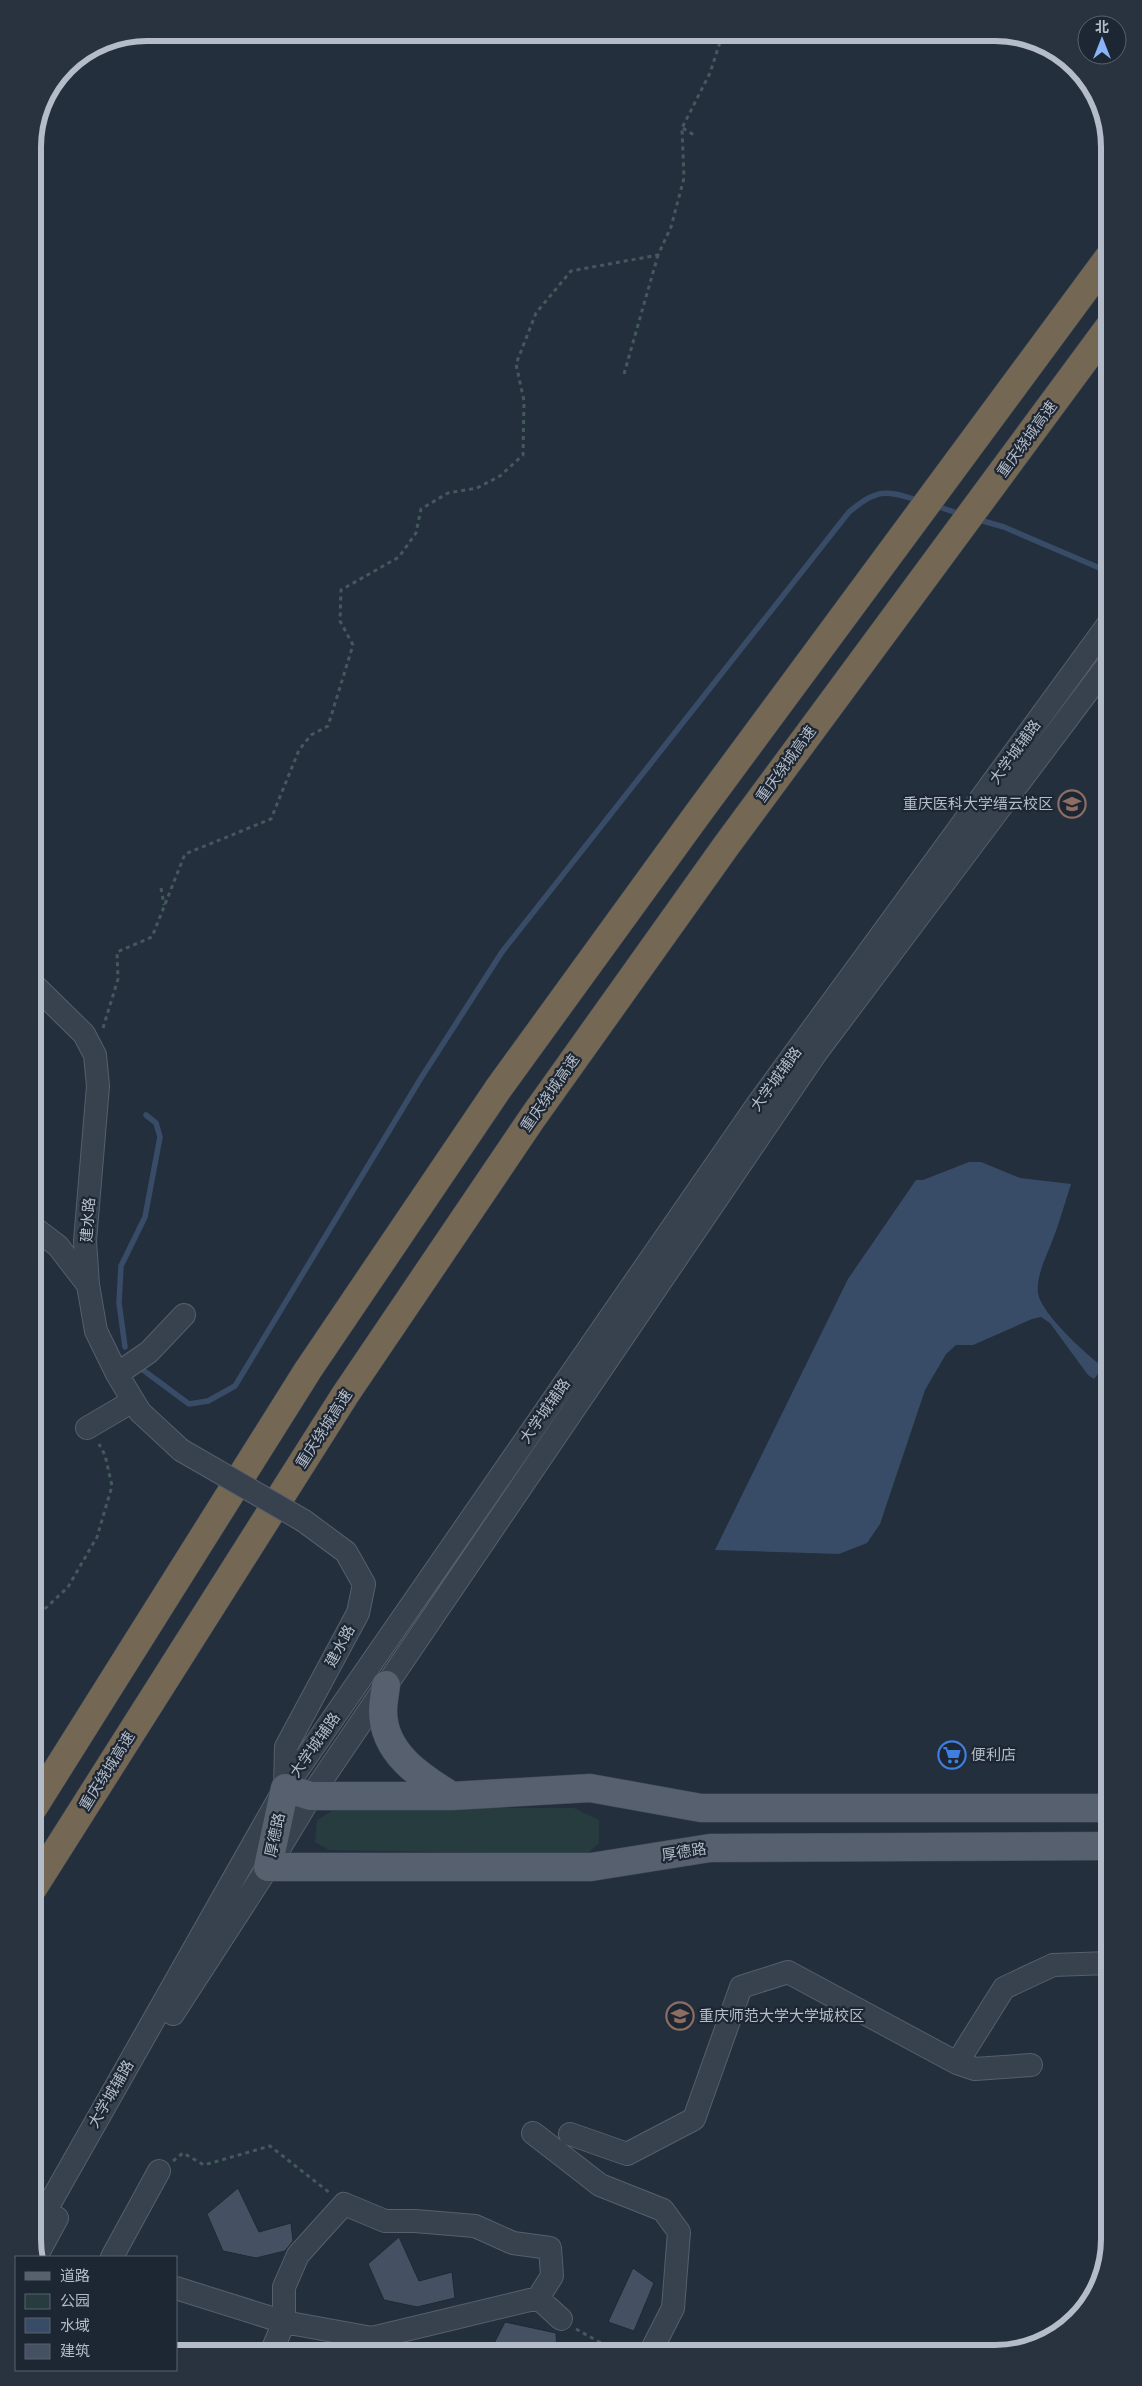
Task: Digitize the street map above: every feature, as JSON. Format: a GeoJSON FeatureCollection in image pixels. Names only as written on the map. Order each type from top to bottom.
{"type":"FeatureCollection","features":[{"type":"Feature","properties":{"kind":"highway"},"geometry":{"type":"LineString","coordinates":[[41,1794],[308,1370],[498,1089],[699,812],[1101,269]]}},
{"type":"Feature","properties":{"kind":"highway","name":"重庆绕城高速"},"geometry":{"type":"LineString","coordinates":[[41,1874],[345,1395],[532,1117],[726,846],[1101,339]]}},
{"type":"Feature","properties":{"kind":"main road"},"geometry":{"type":"LineString","coordinates":[[386,1685],[382,1712],[389,1744],[420,1776],[452,1796]]}},
{"type":"Feature","properties":{"kind":"main road"},"geometry":{"type":"LineString","coordinates":[[285,1788],[311,1796],[452,1796],[590,1788],[701,1808],[1101,1808]]}},
{"type":"Feature","properties":{"kind":"main road","name":"厚德路"},"geometry":{"type":"LineString","coordinates":[[285,1788],[268,1867],[591,1867],[710,1848],[1101,1846]]}},
{"type":"Feature","properties":{"kind":"street","name":"大学城辅路"},"geometry":{"type":"LineString","coordinates":[[41,2218],[285,1788],[757,1105],[1101,635]]}},
{"type":"Feature","properties":{"kind":"street","name":"大学城辅路"},"geometry":{"type":"LineString","coordinates":[[41,2247],[145,2058],[268,1867],[311,1796],[816,1053],[1101,675]]}},
{"type":"Feature","properties":{"kind":"street","name":"建水路"},"geometry":{"type":"LineString","coordinates":[[41,992],[84,1034],[95,1055],[98,1086],[85,1242],[88,1284],[96,1331],[117,1374],[140,1412],[182,1450],[304,1521],[346,1552],[364,1584],[358,1613],[286,1747],[285,1788]]}},
{"type":"Feature","properties":{"kind":"street"},"geometry":{"type":"LineString","coordinates":[[41,1233],[58,1246],[88,1284]]}},
{"type":"Feature","properties":{"kind":"street"},"geometry":{"type":"LineString","coordinates":[[117,1374],[149,1352],[184,1315]]}},
{"type":"Feature","properties":{"kind":"street"},"geometry":{"type":"LineString","coordinates":[[89,1427],[133,1401]]}},
{"type":"Feature","properties":{"kind":"street"},"geometry":{"type":"LineString","coordinates":[[957,2063],[1004,1988],[1053,1965],[1101,1963]]}},
{"type":"Feature","properties":{"kind":"street"},"geometry":{"type":"LineString","coordinates":[[570,2134],[627,2154],[694,2119],[741,1987],[788,1972],[957,2063],[975,2069],[1031,2065]]}},
{"type":"Feature","properties":{"kind":"street"},"geometry":{"type":"LineString","coordinates":[[533,2133],[600,2185],[663,2210],[679,2232],[673,2308],[654,2345]]}},
{"type":"Feature","properties":{"kind":"street"},"geometry":{"type":"LineString","coordinates":[[113,2256],[159,2171]]}},
{"type":"Feature","properties":{"kind":"street"},"geometry":{"type":"LineString","coordinates":[[178,2289],[284,2322],[372,2338],[538,2298],[552,2276],[550,2248],[513,2243],[475,2226],[415,2221],[385,2221],[344,2204],[298,2255],[284,2287],[284,2322],[274,2345]]}},
{"type":"Feature","properties":{"kind":"street"},"geometry":{"type":"LineString","coordinates":[[538,2298],[561,2319]]}},
{"type":"Feature","properties":{"kind":"path"},"geometry":{"type":"LineString","coordinates":[[624,374],[658,255],[671,227],[684,178],[682,128],[710,72],[720,41]]}},
{"type":"Feature","properties":{"kind":"path"},"geometry":{"type":"LineString","coordinates":[[682,128],[694,135]]}},
{"type":"Feature","properties":{"kind":"path"},"geometry":{"type":"LineString","coordinates":[[95,1055],[118,979],[117,952],[152,937],[185,854],[271,819],[299,750],[311,735],[328,726],[354,645],[340,621],[341,590],[399,557],[416,533],[421,509],[448,493],[477,488],[500,476],[523,455],[524,401],[516,364],[536,313],[571,272],[658,255]]}},
{"type":"Feature","properties":{"kind":"path"},"geometry":{"type":"LineString","coordinates":[[161,888],[164,906]]}},
{"type":"Feature","properties":{"kind":"path"},"geometry":{"type":"LineString","coordinates":[[41,1612],[68,1587],[97,1537],[112,1486],[105,1455],[89,1427]]}},
{"type":"Feature","properties":{"kind":"path"},"geometry":{"type":"LineString","coordinates":[[159,2171],[183,2153],[204,2165],[270,2146],[344,2204]]}},
{"type":"Feature","properties":{"kind":"path"},"geometry":{"type":"LineString","coordinates":[[561,2319],[605,2345]]}},
{"type":"Feature","properties":{"kind":"green space"},"geometry":{"type":"Polygon","coordinates":[[[337,1808],[574,1808],[599,1820],[599,1843],[586,1855],[329,1850],[315,1842],[317,1820],[337,1808]]]}},
{"type":"Feature","properties":{"kind":"water"},"geometry":{"type":"Polygon","coordinates":[[[969,1162],[981,1162],[1020,1178],[1071,1184],[1056,1232],[1040,1272],[1038,1293],[1041,1302],[1055,1322],[1101,1365],[1101,1370],[1094,1379],[1088,1375],[1050,1323],[1041,1317],[1032,1319],[973,1345],[956,1345],[946,1354],[925,1390],[880,1524],[867,1543],[839,1554],[715,1550],[848,1279],[916,1180],[923,1180],[969,1162]]]}},
{"type":"Feature","properties":{"kind":"building"},"geometry":{"type":"Polygon","coordinates":[[[238,2188],[259,2232],[291,2223],[293,2241],[285,2251],[256,2258],[223,2251],[207,2214],[238,2188]]]}},
{"type":"Feature","properties":{"kind":"building"},"geometry":{"type":"Polygon","coordinates":[[[399,2237],[419,2281],[452,2272],[455,2298],[417,2307],[384,2300],[368,2264],[399,2237]]]}},
{"type":"Feature","properties":{"kind":"building"},"geometry":{"type":"Polygon","coordinates":[[[633,2268],[654,2283],[634,2331],[608,2322],[633,2268]]]}},
{"type":"Feature","properties":{"kind":"building"},"geometry":{"type":"Polygon","coordinates":[[[505,2322],[556,2333],[557,2345],[493,2345],[505,2322]]]}},
{"type":"Feature","properties":{"kind":"waterway"},"geometry":{"type":"LineString","coordinates":[[139,1367],[189,1404],[208,1401],[235,1386],[421,1078],[502,952],[849,512],[859,504],[882,493],[890,493],[920,501]]}},
{"type":"Feature","properties":{"kind":"waterway"},"geometry":{"type":"LineString","coordinates":[[936,506],[963,515]]}},
{"type":"Feature","properties":{"kind":"waterway"},"geometry":{"type":"LineString","coordinates":[[976,519],[1004,527],[1101,569]]}},
{"type":"Feature","properties":{"kind":"waterway"},"geometry":{"type":"LineString","coordinates":[[125,1347],[119,1303],[121,1266],[145,1217],[160,1137],[156,1123],[146,1115]]}},
{"type":"Feature","properties":{"kind":"place","name":"重庆医科大学缙云校区"},"geometry":{"type":"Point","coordinates":[1072,804]}},
{"type":"Feature","properties":{"kind":"place","name":"便利店"},"geometry":{"type":"Point","coordinates":[952,1755]}},
{"type":"Feature","properties":{"kind":"place","name":"重庆师范大学大学城校区"},"geometry":{"type":"Point","coordinates":[680,2016]}}]}
